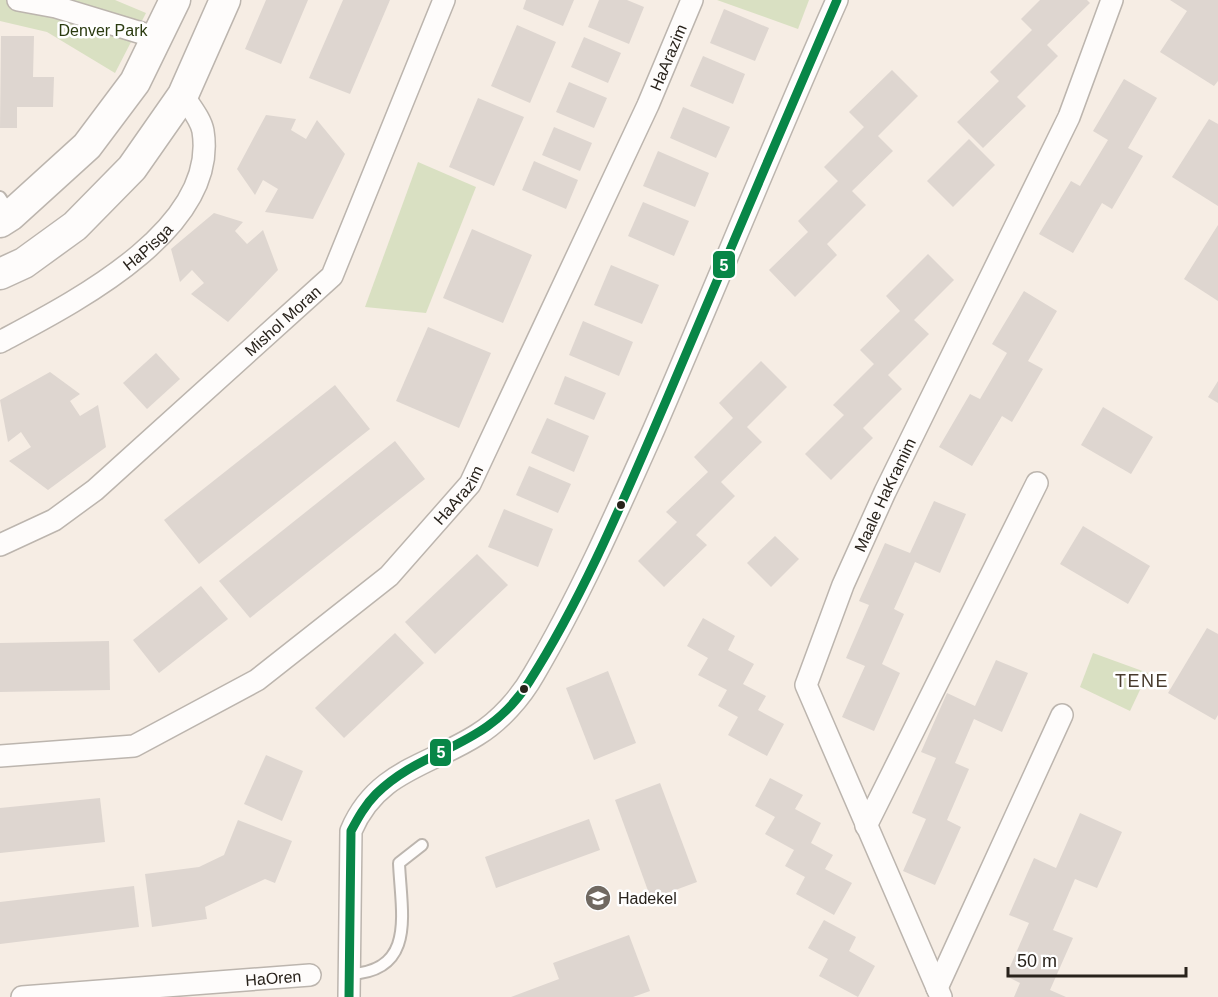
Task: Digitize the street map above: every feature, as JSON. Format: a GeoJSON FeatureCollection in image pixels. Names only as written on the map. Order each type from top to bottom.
{"type":"FeatureCollection","features":[{"type":"Feature","properties":{"kind":"street"},"geometry":{"type":"LineString","coordinates":[[18,0],[56,7],[158,38]]}},
{"type":"Feature","properties":{"kind":"street"},"geometry":{"type":"LineString","coordinates":[[4,211],[87,146],[135,82],[175,0]]}},
{"type":"Feature","properties":{"kind":"street"},"geometry":{"type":"LineString","coordinates":[[0,274],[24,262],[75,226],[132,168],[183,95],[225,0]]}},
{"type":"Feature","properties":{"kind":"street","name":"Mishol Moran"},"geometry":{"type":"LineString","coordinates":[[0,545],[54,520],[95,490],[332,276],[444,0]]}},
{"type":"Feature","properties":{"kind":"street","name":"HaArazim"},"geometry":{"type":"LineString","coordinates":[[0,756],[134,746],[257,680],[389,576],[470,484],[648,105],[693,0]]}},
{"type":"Feature","properties":{"kind":"street"},"geometry":{"type":"LineString","coordinates":[[349,997],[351,831],[358,813],[372,795],[392,778],[477,736],[495,723],[533,676],[606,537],[719,281],[837,0]]}},
{"type":"Feature","properties":{"kind":"street","name":"Maale HaKramim"},"geometry":{"type":"LineString","coordinates":[[939,992],[806,685],[843,585],[885,492],[1068,117],[1112,0]]}},
{"type":"Feature","properties":{"kind":"street","name":"HaPisga"},"geometry":{"type":"LineString","coordinates":[[0,342],[56,312],[111,276],[144,251],[186,205],[201,173],[203,130],[183,95]]}},
{"type":"Feature","properties":{"kind":"street"},"geometry":{"type":"LineString","coordinates":[[866,826],[1037,483]]}},
{"type":"Feature","properties":{"kind":"street"},"geometry":{"type":"LineString","coordinates":[[939,992],[1062,715]]}},
{"type":"Feature","properties":{"kind":"street","name":"HaOren"},"geometry":{"type":"LineString","coordinates":[[22,997],[152,993],[310,975]]}},
{"type":"Feature","properties":{"kind":"lane"},"geometry":{"type":"LineString","coordinates":[[350,974],[367,973],[382,966],[395,955],[402,932],[399,863],[422,845]]}},
{"type":"Feature","properties":{"kind":"green space","name":"Denver Park"},"geometry":{"type":"Polygon","coordinates":[[[0,0],[115,0],[146,13],[115,73],[47,32],[0,21],[0,0]]]}},
{"type":"Feature","properties":{"kind":"green space"},"geometry":{"type":"Polygon","coordinates":[[[717,0],[809,0],[798,29],[717,0]]]}},
{"type":"Feature","properties":{"kind":"green space"},"geometry":{"type":"Polygon","coordinates":[[[418,162],[476,187],[426,313],[365,307],[418,162]]]}},
{"type":"Feature","properties":{"kind":"green space"},"geometry":{"type":"Polygon","coordinates":[[[1093,653],[1148,673],[1130,711],[1080,687],[1093,653]]]}},
{"type":"Feature","properties":{"kind":"building"},"geometry":{"type":"Polygon","coordinates":[[[266,0],[308,0],[281,64],[245,49],[266,0]]]}},
{"type":"Feature","properties":{"kind":"building"},"geometry":{"type":"Polygon","coordinates":[[[343,0],[390,0],[350,94],[309,78],[343,0]]]}},
{"type":"Feature","properties":{"kind":"building"},"geometry":{"type":"Polygon","coordinates":[[[526,0],[574,0],[563,26],[523,9],[526,0]]]}},
{"type":"Feature","properties":{"kind":"building"},"geometry":{"type":"Polygon","coordinates":[[[599,0],[627,0],[644,7],[629,44],[588,27],[599,0]]]}},
{"type":"Feature","properties":{"kind":"building"},"geometry":{"type":"Polygon","coordinates":[[[1040,0],[1087,0],[1090,3],[1047,45],[1058,56],[1017,97],[1026,106],[983,148],[957,122],[999,81],[990,72],[1032,30],[1021,19],[1040,0]]]}},
{"type":"Feature","properties":{"kind":"building"},"geometry":{"type":"Polygon","coordinates":[[[1170,0],[1218,0],[1218,81],[1214,86],[1160,52],[1187,11],[1170,0]]]}},
{"type":"Feature","properties":{"kind":"building"},"geometry":{"type":"Polygon","coordinates":[[[724,9],[769,28],[755,61],[710,43],[724,9]]]}},
{"type":"Feature","properties":{"kind":"building"},"geometry":{"type":"Polygon","coordinates":[[[517,25],[556,42],[530,103],[491,86],[517,25]]]}},
{"type":"Feature","properties":{"kind":"building"},"geometry":{"type":"Polygon","coordinates":[[[1,36],[34,36],[33,77],[54,77],[53,107],[17,107],[17,128],[0,128],[1,36]]]}},
{"type":"Feature","properties":{"kind":"building"},"geometry":{"type":"Polygon","coordinates":[[[584,37],[621,53],[608,83],[571,67],[584,37]]]}},
{"type":"Feature","properties":{"kind":"building"},"geometry":{"type":"Polygon","coordinates":[[[703,56],[745,74],[733,104],[690,86],[703,56]]]}},
{"type":"Feature","properties":{"kind":"building"},"geometry":{"type":"Polygon","coordinates":[[[892,70],[918,96],[878,136],[893,151],[852,191],[866,205],[827,244],[837,255],[795,297],[769,270],[808,232],[798,221],[838,181],[824,167],[864,127],[849,112],[892,70]]]}},
{"type":"Feature","properties":{"kind":"building"},"geometry":{"type":"Polygon","coordinates":[[[1124,79],[1157,98],[1128,148],[1143,156],[1112,209],[1102,203],[1073,253],[1039,234],[1071,181],[1080,186],[1108,140],[1093,131],[1124,79]]]}},
{"type":"Feature","properties":{"kind":"building"},"geometry":{"type":"Polygon","coordinates":[[[569,82],[607,98],[594,128],[556,112],[569,82]]]}},
{"type":"Feature","properties":{"kind":"building"},"geometry":{"type":"Polygon","coordinates":[[[478,98],[524,117],[494,186],[449,167],[478,98]]]}},
{"type":"Feature","properties":{"kind":"building"},"geometry":{"type":"Polygon","coordinates":[[[683,107],[730,127],[716,158],[670,138],[683,107]]]}},
{"type":"Feature","properties":{"kind":"building"},"geometry":{"type":"Polygon","coordinates":[[[266,115],[296,119],[291,130],[306,139],[317,120],[345,154],[313,219],[265,212],[278,189],[263,180],[255,195],[237,169],[266,115]]]}},
{"type":"Feature","properties":{"kind":"building"},"geometry":{"type":"Polygon","coordinates":[[[1209,119],[1218,124],[1218,206],[1172,177],[1209,119]]]}},
{"type":"Feature","properties":{"kind":"building"},"geometry":{"type":"Polygon","coordinates":[[[554,127],[592,143],[580,171],[542,155],[554,127]]]}},
{"type":"Feature","properties":{"kind":"building"},"geometry":{"type":"Polygon","coordinates":[[[969,139],[995,165],[953,207],[927,181],[969,139]]]}},
{"type":"Feature","properties":{"kind":"building"},"geometry":{"type":"Polygon","coordinates":[[[658,151],[709,173],[695,207],[643,186],[658,151]]]}},
{"type":"Feature","properties":{"kind":"building"},"geometry":{"type":"Polygon","coordinates":[[[534,161],[578,180],[566,209],[522,190],[534,161]]]}},
{"type":"Feature","properties":{"kind":"building"},"geometry":{"type":"Polygon","coordinates":[[[643,202],[689,221],[674,256],[628,236],[643,202]]]}},
{"type":"Feature","properties":{"kind":"building"},"geometry":{"type":"Polygon","coordinates":[[[214,213],[243,222],[235,231],[247,244],[263,230],[278,270],[228,322],[191,294],[204,283],[192,270],[180,282],[171,249],[214,213]]]}},
{"type":"Feature","properties":{"kind":"building"},"geometry":{"type":"Polygon","coordinates":[[[1218,225],[1218,301],[1184,279],[1218,225]]]}},
{"type":"Feature","properties":{"kind":"building"},"geometry":{"type":"Polygon","coordinates":[[[472,229],[532,255],[503,323],[443,298],[472,229]]]}},
{"type":"Feature","properties":{"kind":"building"},"geometry":{"type":"Polygon","coordinates":[[[928,254],[954,280],[914,320],[929,334],[888,375],[902,389],[863,428],[873,438],[831,480],[805,454],[844,415],[833,405],[874,364],[860,350],[900,311],[886,296],[928,254]]]}},
{"type":"Feature","properties":{"kind":"building"},"geometry":{"type":"Polygon","coordinates":[[[611,265],[659,285],[642,324],[594,305],[611,265]]]}},
{"type":"Feature","properties":{"kind":"building"},"geometry":{"type":"Polygon","coordinates":[[[1024,291],[1057,311],[1028,361],[1043,369],[1012,422],[1002,416],[972,466],[939,447],[970,394],[980,399],[1007,353],[992,344],[1024,291]]]}},
{"type":"Feature","properties":{"kind":"building"},"geometry":{"type":"Polygon","coordinates":[[[583,321],[633,342],[619,376],[569,355],[583,321]]]}},
{"type":"Feature","properties":{"kind":"building"},"geometry":{"type":"Polygon","coordinates":[[[428,327],[491,353],[459,428],[396,401],[428,327]]]}},
{"type":"Feature","properties":{"kind":"building"},"geometry":{"type":"Polygon","coordinates":[[[156,353],[180,379],[147,409],[123,383],[156,353]]]}},
{"type":"Feature","properties":{"kind":"building"},"geometry":{"type":"Polygon","coordinates":[[[761,361],[787,387],[747,427],[762,442],[721,482],[735,496],[696,535],[707,545],[664,587],[638,561],[677,522],[666,512],[708,472],[694,457],[733,418],[719,403],[761,361]]]}},
{"type":"Feature","properties":{"kind":"building"},"geometry":{"type":"Polygon","coordinates":[[[50,372],[80,394],[70,401],[80,416],[98,405],[106,447],[48,490],[9,461],[31,447],[21,432],[8,442],[0,400],[50,372]]]}},
{"type":"Feature","properties":{"kind":"building"},"geometry":{"type":"Polygon","coordinates":[[[565,376],[606,393],[594,420],[554,404],[565,376]]]}},
{"type":"Feature","properties":{"kind":"building"},"geometry":{"type":"Polygon","coordinates":[[[1218,381],[1218,403],[1208,397],[1218,381]]]}},
{"type":"Feature","properties":{"kind":"building"},"geometry":{"type":"Polygon","coordinates":[[[335,385],[370,429],[199,564],[164,520],[335,385]]]}},
{"type":"Feature","properties":{"kind":"building"},"geometry":{"type":"Polygon","coordinates":[[[1103,407],[1153,437],[1131,474],[1081,445],[1103,407]]]}},
{"type":"Feature","properties":{"kind":"building"},"geometry":{"type":"Polygon","coordinates":[[[547,418],[589,436],[574,472],[531,453],[547,418]]]}},
{"type":"Feature","properties":{"kind":"building"},"geometry":{"type":"Polygon","coordinates":[[[395,441],[425,479],[250,618],[219,581],[395,441]]]}},
{"type":"Feature","properties":{"kind":"building"},"geometry":{"type":"Polygon","coordinates":[[[529,466],[571,484],[558,513],[516,495],[529,466]]]}},
{"type":"Feature","properties":{"kind":"building"},"geometry":{"type":"Polygon","coordinates":[[[934,501],[966,514],[940,573],[915,562],[894,609],[904,614],[882,664],[900,673],[874,731],[842,717],[865,666],[846,658],[869,605],[859,601],[885,543],[910,553],[934,501]]]}},
{"type":"Feature","properties":{"kind":"building"},"geometry":{"type":"Polygon","coordinates":[[[504,509],[553,529],[538,567],[488,547],[504,509]]]}},
{"type":"Feature","properties":{"kind":"building"},"geometry":{"type":"Polygon","coordinates":[[[1083,526],[1150,566],[1128,604],[1060,564],[1083,526]]]}},
{"type":"Feature","properties":{"kind":"building"},"geometry":{"type":"Polygon","coordinates":[[[775,536],[799,559],[771,587],[747,563],[775,536]]]}},
{"type":"Feature","properties":{"kind":"building"},"geometry":{"type":"Polygon","coordinates":[[[477,554],[508,585],[435,654],[405,622],[477,554]]]}},
{"type":"Feature","properties":{"kind":"building"},"geometry":{"type":"Polygon","coordinates":[[[201,586],[228,619],[159,673],[133,640],[201,586]]]}},
{"type":"Feature","properties":{"kind":"building"},"geometry":{"type":"Polygon","coordinates":[[[703,618],[735,636],[728,650],[754,664],[743,684],[766,696],[758,710],[784,724],[767,756],[728,735],[738,717],[718,706],[727,690],[698,675],[708,658],[687,646],[703,618]]]}},
{"type":"Feature","properties":{"kind":"building"},"geometry":{"type":"Polygon","coordinates":[[[1207,628],[1218,634],[1218,715],[1215,720],[1168,693],[1207,628]]]}},
{"type":"Feature","properties":{"kind":"building"},"geometry":{"type":"Polygon","coordinates":[[[395,633],[424,663],[344,738],[315,708],[395,633]]]}},
{"type":"Feature","properties":{"kind":"building"},"geometry":{"type":"Polygon","coordinates":[[[109,641],[110,690],[0,692],[0,643],[109,641]]]}},
{"type":"Feature","properties":{"kind":"building"},"geometry":{"type":"Polygon","coordinates":[[[996,660],[1028,673],[1002,732],[974,719],[955,763],[969,769],[947,820],[961,827],[935,885],[903,871],[926,819],[912,813],[936,758],[921,752],[947,693],[975,706],[996,660]]]}},
{"type":"Feature","properties":{"kind":"building"},"geometry":{"type":"Polygon","coordinates":[[[608,671],[636,743],[594,760],[566,688],[608,671]]]}},
{"type":"Feature","properties":{"kind":"building"},"geometry":{"type":"Polygon","coordinates":[[[266,755],[303,771],[282,821],[244,804],[266,755]]]}},
{"type":"Feature","properties":{"kind":"building"},"geometry":{"type":"Polygon","coordinates":[[[770,778],[803,795],[795,809],[821,823],[811,843],[833,855],[825,869],[852,883],[834,915],[796,894],[805,877],[785,866],[794,850],[765,834],[775,817],[755,806],[770,778]]]}},
{"type":"Feature","properties":{"kind":"building"},"geometry":{"type":"Polygon","coordinates":[[[660,783],[697,882],[651,899],[615,800],[660,783]]]}},
{"type":"Feature","properties":{"kind":"building"},"geometry":{"type":"Polygon","coordinates":[[[100,798],[105,842],[0,853],[0,808],[100,798]]]}},
{"type":"Feature","properties":{"kind":"building"},"geometry":{"type":"Polygon","coordinates":[[[1080,813],[1122,832],[1097,888],[1075,879],[1053,930],[1073,938],[1050,990],[1066,997],[1014,997],[1020,983],[1006,976],[1029,923],[1009,915],[1034,858],[1056,868],[1080,813]]]}},
{"type":"Feature","properties":{"kind":"building"},"geometry":{"type":"Polygon","coordinates":[[[589,819],[600,850],[496,888],[485,857],[589,819]]]}},
{"type":"Feature","properties":{"kind":"building"},"geometry":{"type":"Polygon","coordinates":[[[238,820],[292,841],[275,883],[265,879],[205,907],[207,919],[152,927],[145,874],[199,867],[224,855],[238,820]]]}},
{"type":"Feature","properties":{"kind":"building"},"geometry":{"type":"Polygon","coordinates":[[[134,886],[139,927],[0,944],[0,902],[134,886]]]}},
{"type":"Feature","properties":{"kind":"building"},"geometry":{"type":"Polygon","coordinates":[[[824,920],[856,937],[849,951],[875,966],[858,997],[819,976],[828,959],[808,948],[824,920]]]}},
{"type":"Feature","properties":{"kind":"building"},"geometry":{"type":"Polygon","coordinates":[[[629,935],[650,991],[633,997],[511,997],[559,979],[553,963],[629,935]]]}},
{"type":"Feature","properties":{"kind":"transit line","name":"5"},"geometry":{"type":"LineString","coordinates":[[349,997],[351,831],[372,798],[395,778],[475,735],[494,721],[512,704],[529,682],[549,649],[586,579],[619,508],[837,0]]}},
{"type":"Feature","properties":{"kind":"place","name":"Hadekel"},"geometry":{"type":"Point","coordinates":[598,898]}},
{"type":"Feature","properties":{"kind":"district","name":"TENE"},"geometry":{"type":"Point","coordinates":[1142,681]}}]}
